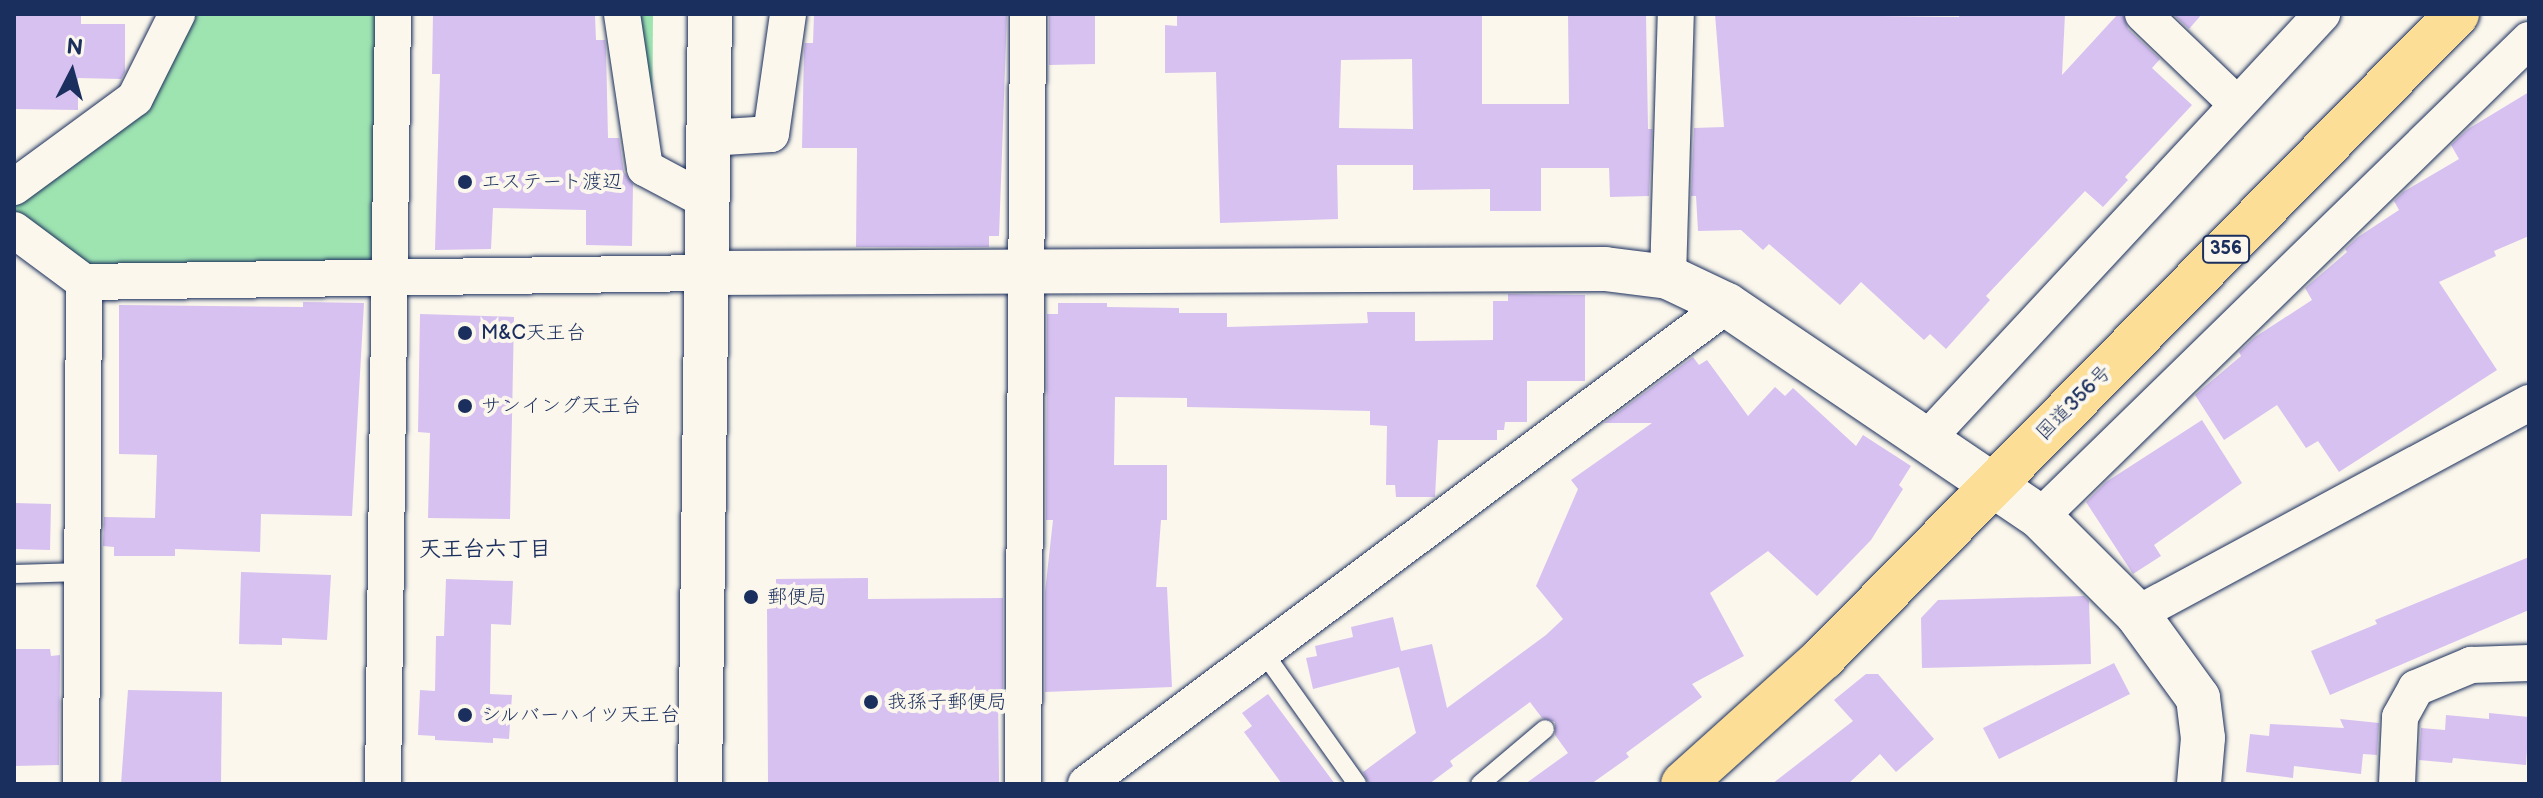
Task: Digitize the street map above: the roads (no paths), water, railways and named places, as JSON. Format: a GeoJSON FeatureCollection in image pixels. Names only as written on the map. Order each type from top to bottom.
{"type":"FeatureCollection","features":[{"type":"Feature","properties":{"kind":"highway","name":"国道356号"},"geometry":{"type":"LineString","coordinates":[[1683,784],[1823,658],[2457,14]]}},
{"type":"Feature","properties":{"kind":"street"},"geometry":{"type":"LineString","coordinates":[[14,187],[135,98],[177,14]]}},
{"type":"Feature","properties":{"kind":"street"},"geometry":{"type":"LineString","coordinates":[[383,784],[393,14]]}},
{"type":"Feature","properties":{"kind":"street"},"geometry":{"type":"LineString","coordinates":[[622,14],[645,168],[709,202]]}},
{"type":"Feature","properties":{"kind":"street"},"geometry":{"type":"LineString","coordinates":[[700,784],[710,14]]}},
{"type":"Feature","properties":{"kind":"street"},"geometry":{"type":"LineString","coordinates":[[709,138],[771,134],[788,14]]}},
{"type":"Feature","properties":{"kind":"street"},"geometry":{"type":"LineString","coordinates":[[1023,784],[1028,14]]}},
{"type":"Feature","properties":{"kind":"street"},"geometry":{"type":"LineString","coordinates":[[1668,277],[1676,14]]}},
{"type":"Feature","properties":{"kind":"street"},"geometry":{"type":"LineString","coordinates":[[2143,14],[2237,104]]}},
{"type":"Feature","properties":{"kind":"street"},"geometry":{"type":"LineString","coordinates":[[1926,440],[2322,14]]}},
{"type":"Feature","properties":{"kind":"street"},"geometry":{"type":"LineString","coordinates":[[2040,517],[2529,40]]}},
{"type":"Feature","properties":{"kind":"street"},"geometry":{"type":"LineString","coordinates":[[14,230],[84,282],[709,273],[1591,269],[1668,277],[1727,305],[1995,483],[2040,517],[2137,614],[2198,698],[2203,738],[2199,784]]}},
{"type":"Feature","properties":{"kind":"street"},"geometry":{"type":"LineString","coordinates":[[81,784],[84,282]]}},
{"type":"Feature","properties":{"kind":"street"},"geometry":{"type":"LineString","coordinates":[[1086,784],[1727,305]]}},
{"type":"Feature","properties":{"kind":"street"},"geometry":{"type":"LineString","coordinates":[[2137,614],[2529,403]]}},
{"type":"Feature","properties":{"kind":"street"},"geometry":{"type":"LineString","coordinates":[[2397,784],[2400,717],[2416,688],[2471,665],[2529,663]]}},
{"type":"Feature","properties":{"kind":"lane"},"geometry":{"type":"LineString","coordinates":[[14,574],[82,572]]}},
{"type":"Feature","properties":{"kind":"lane"},"geometry":{"type":"LineString","coordinates":[[1264,653],[1357,784]]}},
{"type":"Feature","properties":{"kind":"lane"},"geometry":{"type":"LineString","coordinates":[[1480,784],[1545,729]]}},
{"type":"Feature","properties":{"kind":"place","name":"エステート渡辺"},"geometry":{"type":"Point","coordinates":[465,182]}},
{"type":"Feature","properties":{"kind":"place","name":"M&C天王台"},"geometry":{"type":"Point","coordinates":[465,333]}},
{"type":"Feature","properties":{"kind":"place","name":"サンイング天王台"},"geometry":{"type":"Point","coordinates":[465,406]}},
{"type":"Feature","properties":{"kind":"place","name":"郵便局"},"geometry":{"type":"Point","coordinates":[751,597]}},
{"type":"Feature","properties":{"kind":"place","name":"我孫子郵便局"},"geometry":{"type":"Point","coordinates":[871,702]}},
{"type":"Feature","properties":{"kind":"place","name":"シルバーハイツ天王台"},"geometry":{"type":"Point","coordinates":[465,715]}},
{"type":"Feature","properties":{"kind":"district","name":"天王台六丁目"},"geometry":{"type":"Point","coordinates":[485,550]}}]}
